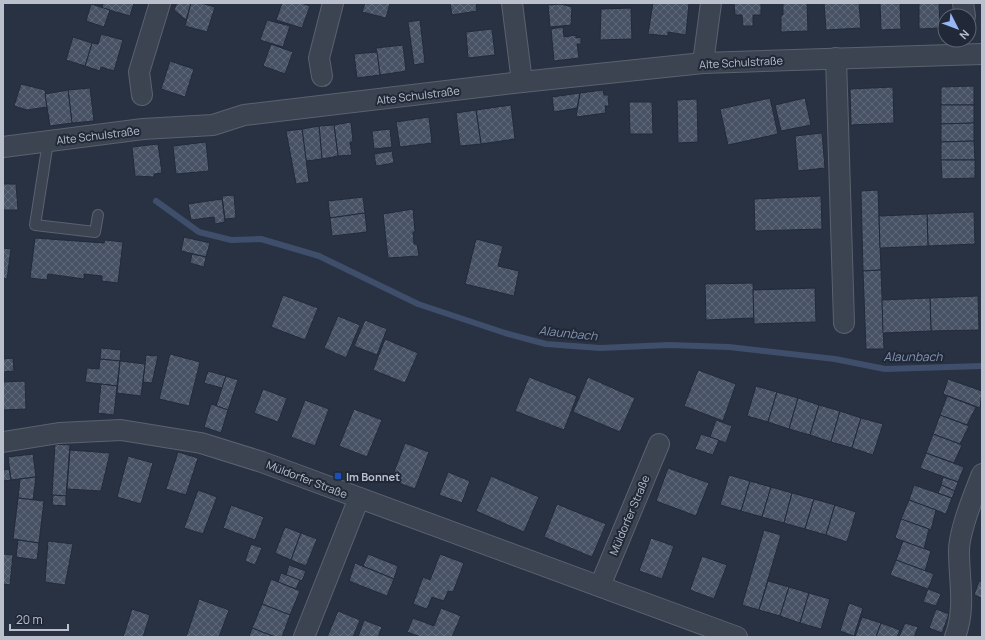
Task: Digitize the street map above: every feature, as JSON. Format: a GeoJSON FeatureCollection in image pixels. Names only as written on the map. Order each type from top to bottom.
{"type":"FeatureCollection","features":[{"type":"Feature","properties":{"kind":"street"},"geometry":{"type":"LineString","coordinates":[[142,95],[138,72],[160,3]]}},
{"type":"Feature","properties":{"kind":"street"},"geometry":{"type":"LineString","coordinates":[[322,76],[319,58],[334,3]]}},
{"type":"Feature","properties":{"kind":"street"},"geometry":{"type":"LineString","coordinates":[[512,3],[522,82]]}},
{"type":"Feature","properties":{"kind":"street"},"geometry":{"type":"LineString","coordinates":[[703,63],[711,3]]}},
{"type":"Feature","properties":{"kind":"street","name":"Alte Schulstraße"},"geometry":{"type":"LineString","coordinates":[[3,147],[143,129],[213,125],[244,115],[522,82],[703,63],[836,58],[973,50]]}},
{"type":"Feature","properties":{"kind":"street"},"geometry":{"type":"LineString","coordinates":[[836,58],[844,323]]}},
{"type":"Feature","properties":{"kind":"street","name":"Müldorfer Straße"},"geometry":{"type":"LineString","coordinates":[[3,442],[59,433],[121,430],[194,442],[262,462],[600,586],[692,629],[737,637]]}},
{"type":"Feature","properties":{"kind":"street","name":"Müldorfer Straße"},"geometry":{"type":"LineString","coordinates":[[600,586],[659,444]]}},
{"type":"Feature","properties":{"kind":"street"},"geometry":{"type":"LineString","coordinates":[[955,637],[962,609],[959,550],[970,507],[981,481]]}},
{"type":"Feature","properties":{"kind":"street"},"geometry":{"type":"LineString","coordinates":[[304,637],[359,498]]}},
{"type":"Feature","properties":{"kind":"lane"},"geometry":{"type":"LineString","coordinates":[[48,142],[35,225],[94,232],[98,216]]}},
{"type":"Feature","properties":{"kind":"building"},"geometry":{"type":"Polygon","coordinates":[[[103,3],[134,3],[130,16],[102,8],[103,3]]]}},
{"type":"Feature","properties":{"kind":"building"},"geometry":{"type":"Polygon","coordinates":[[[177,3],[191,3],[186,20],[174,10],[177,3]]]}},
{"type":"Feature","properties":{"kind":"building"},"geometry":{"type":"Polygon","coordinates":[[[191,3],[200,3],[215,7],[207,32],[185,26],[191,3]]]}},
{"type":"Feature","properties":{"kind":"building"},"geometry":{"type":"Polygon","coordinates":[[[282,3],[301,3],[310,6],[302,28],[276,20],[282,3]]]}},
{"type":"Feature","properties":{"kind":"building"},"geometry":{"type":"Polygon","coordinates":[[[365,3],[390,3],[386,18],[362,12],[365,3]]]}},
{"type":"Feature","properties":{"kind":"building"},"geometry":{"type":"Polygon","coordinates":[[[450,3],[476,3],[477,11],[452,15],[450,3]]]}},
{"type":"Feature","properties":{"kind":"building"},"geometry":{"type":"Polygon","coordinates":[[[653,3],[689,3],[686,35],[668,32],[668,36],[648,34],[653,3]]]}},
{"type":"Feature","properties":{"kind":"building"},"geometry":{"type":"Polygon","coordinates":[[[734,3],[761,3],[761,15],[753,15],[753,26],[743,26],[742,15],[735,15],[734,3]]]}},
{"type":"Feature","properties":{"kind":"building"},"geometry":{"type":"Polygon","coordinates":[[[783,3],[807,3],[808,31],[781,32],[783,3]]]}},
{"type":"Feature","properties":{"kind":"building"},"geometry":{"type":"Polygon","coordinates":[[[824,3],[859,3],[861,28],[826,30],[824,3]]]}},
{"type":"Feature","properties":{"kind":"building"},"geometry":{"type":"Polygon","coordinates":[[[880,3],[900,3],[901,29],[881,30],[880,3]]]}},
{"type":"Feature","properties":{"kind":"building"},"geometry":{"type":"Polygon","coordinates":[[[919,3],[939,3],[939,8],[937,8],[937,28],[919,29],[919,3]]]}},
{"type":"Feature","properties":{"kind":"building"},"geometry":{"type":"Polygon","coordinates":[[[91,4],[110,10],[104,27],[86,21],[91,4]]]}},
{"type":"Feature","properties":{"kind":"building"},"geometry":{"type":"Polygon","coordinates":[[[561,4],[572,7],[571,25],[550,27],[548,5],[561,4]]]}},
{"type":"Feature","properties":{"kind":"building"},"geometry":{"type":"Polygon","coordinates":[[[631,8],[632,39],[600,40],[601,9],[631,8]]]}},
{"type":"Feature","properties":{"kind":"building"},"geometry":{"type":"Polygon","coordinates":[[[267,20],[290,26],[283,47],[260,40],[267,20]]]}},
{"type":"Feature","properties":{"kind":"building"},"geometry":{"type":"Polygon","coordinates":[[[420,20],[425,63],[414,65],[408,22],[420,20]]]}},
{"type":"Feature","properties":{"kind":"building"},"geometry":{"type":"Polygon","coordinates":[[[563,27],[564,37],[576,35],[576,38],[581,37],[581,44],[577,44],[579,58],[554,61],[551,29],[563,27]]]}},
{"type":"Feature","properties":{"kind":"building"},"geometry":{"type":"Polygon","coordinates":[[[492,29],[495,55],[468,58],[466,32],[492,29]]]}},
{"type":"Feature","properties":{"kind":"building"},"geometry":{"type":"Polygon","coordinates":[[[101,34],[123,40],[114,71],[101,67],[100,71],[85,66],[92,43],[98,44],[101,34]]]}},
{"type":"Feature","properties":{"kind":"building"},"geometry":{"type":"Polygon","coordinates":[[[73,37],[92,43],[85,66],[66,60],[73,37]]]}},
{"type":"Feature","properties":{"kind":"building"},"geometry":{"type":"Polygon","coordinates":[[[271,44],[293,52],[285,74],[263,66],[271,44]]]}},
{"type":"Feature","properties":{"kind":"building"},"geometry":{"type":"Polygon","coordinates":[[[403,45],[406,71],[380,75],[376,48],[403,45]]]}},
{"type":"Feature","properties":{"kind":"building"},"geometry":{"type":"Polygon","coordinates":[[[377,52],[380,75],[357,78],[354,54],[377,52]]]}},
{"type":"Feature","properties":{"kind":"building"},"geometry":{"type":"Polygon","coordinates":[[[170,61],[194,69],[185,97],[161,89],[170,61]]]}},
{"type":"Feature","properties":{"kind":"building"},"geometry":{"type":"Polygon","coordinates":[[[21,84],[45,90],[47,107],[27,110],[14,106],[21,84]]]}},
{"type":"Feature","properties":{"kind":"building"},"geometry":{"type":"Polygon","coordinates":[[[974,86],[974,105],[941,105],[941,87],[974,86]]]}},
{"type":"Feature","properties":{"kind":"building"},"geometry":{"type":"Polygon","coordinates":[[[893,87],[894,123],[851,125],[850,89],[893,87]]]}},
{"type":"Feature","properties":{"kind":"building"},"geometry":{"type":"Polygon","coordinates":[[[90,88],[94,121],[72,123],[68,90],[90,88]]]}},
{"type":"Feature","properties":{"kind":"building"},"geometry":{"type":"Polygon","coordinates":[[[68,90],[72,123],[50,126],[45,94],[68,90]]]}},
{"type":"Feature","properties":{"kind":"building"},"geometry":{"type":"Polygon","coordinates":[[[603,90],[604,95],[608,95],[609,106],[605,106],[606,113],[576,117],[580,93],[603,90]]]}},
{"type":"Feature","properties":{"kind":"building"},"geometry":{"type":"Polygon","coordinates":[[[580,93],[577,108],[554,112],[552,97],[580,93]]]}},
{"type":"Feature","properties":{"kind":"building"},"geometry":{"type":"Polygon","coordinates":[[[770,98],[778,134],[728,145],[720,109],[770,98]]]}},
{"type":"Feature","properties":{"kind":"building"},"geometry":{"type":"Polygon","coordinates":[[[805,98],[811,125],[781,131],[775,105],[805,98]]]}},
{"type":"Feature","properties":{"kind":"building"},"geometry":{"type":"Polygon","coordinates":[[[697,99],[698,142],[678,143],[677,100],[697,99]]]}},
{"type":"Feature","properties":{"kind":"building"},"geometry":{"type":"Polygon","coordinates":[[[629,102],[652,102],[653,134],[630,134],[629,102]]]}},
{"type":"Feature","properties":{"kind":"building"},"geometry":{"type":"Polygon","coordinates":[[[511,105],[515,139],[481,144],[476,110],[511,105]]]}},
{"type":"Feature","properties":{"kind":"building"},"geometry":{"type":"Polygon","coordinates":[[[941,105],[974,105],[974,123],[941,124],[941,105]]]}},
{"type":"Feature","properties":{"kind":"building"},"geometry":{"type":"Polygon","coordinates":[[[476,110],[481,144],[460,146],[456,113],[476,110]]]}},
{"type":"Feature","properties":{"kind":"building"},"geometry":{"type":"Polygon","coordinates":[[[429,117],[432,143],[400,147],[396,122],[429,117]]]}},
{"type":"Feature","properties":{"kind":"building"},"geometry":{"type":"Polygon","coordinates":[[[351,122],[353,142],[350,142],[352,155],[338,156],[334,125],[351,122]]]}},
{"type":"Feature","properties":{"kind":"building"},"geometry":{"type":"Polygon","coordinates":[[[974,123],[974,141],[941,142],[941,124],[974,123]]]}},
{"type":"Feature","properties":{"kind":"building"},"geometry":{"type":"Polygon","coordinates":[[[334,125],[338,156],[322,159],[319,126],[334,125]]]}},
{"type":"Feature","properties":{"kind":"building"},"geometry":{"type":"Polygon","coordinates":[[[319,126],[322,159],[306,161],[302,129],[319,126]]]}},
{"type":"Feature","properties":{"kind":"building"},"geometry":{"type":"Polygon","coordinates":[[[302,129],[309,182],[296,184],[286,131],[302,129]]]}},
{"type":"Feature","properties":{"kind":"building"},"geometry":{"type":"Polygon","coordinates":[[[390,129],[392,147],[374,149],[372,131],[390,129]]]}},
{"type":"Feature","properties":{"kind":"building"},"geometry":{"type":"Polygon","coordinates":[[[822,133],[825,168],[798,171],[795,136],[822,133]]]}},
{"type":"Feature","properties":{"kind":"building"},"geometry":{"type":"Polygon","coordinates":[[[974,141],[975,160],[941,160],[941,142],[974,141]]]}},
{"type":"Feature","properties":{"kind":"building"},"geometry":{"type":"Polygon","coordinates":[[[206,142],[209,171],[176,174],[173,146],[206,142]]]}},
{"type":"Feature","properties":{"kind":"building"},"geometry":{"type":"Polygon","coordinates":[[[158,144],[162,173],[154,174],[154,177],[135,176],[132,147],[158,144]]]}},
{"type":"Feature","properties":{"kind":"building"},"geometry":{"type":"Polygon","coordinates":[[[392,151],[394,163],[376,166],[374,154],[392,151]]]}},
{"type":"Feature","properties":{"kind":"building"},"geometry":{"type":"Polygon","coordinates":[[[941,160],[975,160],[975,178],[942,179],[941,160]]]}},
{"type":"Feature","properties":{"kind":"building"},"geometry":{"type":"Polygon","coordinates":[[[3,184],[16,184],[18,210],[3,210],[3,184]]]}},
{"type":"Feature","properties":{"kind":"building"},"geometry":{"type":"Polygon","coordinates":[[[878,190],[881,270],[863,271],[861,191],[878,190]]]}},
{"type":"Feature","properties":{"kind":"building"},"geometry":{"type":"Polygon","coordinates":[[[234,195],[236,218],[225,219],[222,196],[234,195]]]}},
{"type":"Feature","properties":{"kind":"building"},"geometry":{"type":"Polygon","coordinates":[[[821,196],[822,229],[755,231],[754,199],[821,196]]]}},
{"type":"Feature","properties":{"kind":"building"},"geometry":{"type":"Polygon","coordinates":[[[363,197],[365,213],[330,218],[328,201],[363,197]]]}},
{"type":"Feature","properties":{"kind":"building"},"geometry":{"type":"Polygon","coordinates":[[[222,199],[225,222],[215,224],[214,217],[191,220],[188,204],[222,199]]]}},
{"type":"Feature","properties":{"kind":"building"},"geometry":{"type":"Polygon","coordinates":[[[413,209],[415,232],[413,232],[414,244],[417,244],[419,256],[388,258],[383,214],[413,209]]]}},
{"type":"Feature","properties":{"kind":"building"},"geometry":{"type":"Polygon","coordinates":[[[974,212],[975,244],[928,246],[927,214],[974,212]]]}},
{"type":"Feature","properties":{"kind":"building"},"geometry":{"type":"Polygon","coordinates":[[[365,213],[367,232],[332,236],[330,218],[365,213]]]}},
{"type":"Feature","properties":{"kind":"building"},"geometry":{"type":"Polygon","coordinates":[[[927,214],[928,246],[880,248],[879,216],[927,214]]]}},
{"type":"Feature","properties":{"kind":"building"},"geometry":{"type":"Polygon","coordinates":[[[184,237],[210,243],[206,257],[181,251],[184,237]]]}},
{"type":"Feature","properties":{"kind":"building"},"geometry":{"type":"Polygon","coordinates":[[[35,238],[104,243],[105,240],[123,242],[118,283],[102,281],[102,276],[84,274],[84,279],[48,274],[47,280],[30,278],[35,238]]]}},
{"type":"Feature","properties":{"kind":"building"},"geometry":{"type":"Polygon","coordinates":[[[476,239],[503,246],[498,266],[519,271],[514,296],[465,284],[476,239]]]}},
{"type":"Feature","properties":{"kind":"building"},"geometry":{"type":"Polygon","coordinates":[[[3,248],[11,249],[7,279],[3,278],[3,248]]]}},
{"type":"Feature","properties":{"kind":"building"},"geometry":{"type":"Polygon","coordinates":[[[192,254],[206,257],[204,267],[190,263],[192,254]]]}},
{"type":"Feature","properties":{"kind":"building"},"geometry":{"type":"Polygon","coordinates":[[[881,270],[884,349],[866,349],[863,271],[881,270]]]}},
{"type":"Feature","properties":{"kind":"building"},"geometry":{"type":"Polygon","coordinates":[[[753,283],[754,318],[706,320],[705,284],[753,283]]]}},
{"type":"Feature","properties":{"kind":"building"},"geometry":{"type":"Polygon","coordinates":[[[815,288],[816,322],[754,324],[753,290],[815,288]]]}},
{"type":"Feature","properties":{"kind":"building"},"geometry":{"type":"Polygon","coordinates":[[[283,295],[318,308],[305,340],[271,327],[283,295]]]}},
{"type":"Feature","properties":{"kind":"building"},"geometry":{"type":"Polygon","coordinates":[[[978,296],[979,330],[931,331],[930,298],[978,296]]]}},
{"type":"Feature","properties":{"kind":"building"},"geometry":{"type":"Polygon","coordinates":[[[930,298],[931,331],[883,333],[882,300],[930,298]]]}},
{"type":"Feature","properties":{"kind":"building"},"geometry":{"type":"Polygon","coordinates":[[[338,316],[360,325],[346,358],[324,348],[338,316]]]}},
{"type":"Feature","properties":{"kind":"building"},"geometry":{"type":"Polygon","coordinates":[[[365,320],[387,329],[377,355],[354,346],[365,320]]]}},
{"type":"Feature","properties":{"kind":"building"},"geometry":{"type":"Polygon","coordinates":[[[385,339],[418,353],[405,383],[373,370],[385,339]]]}},
{"type":"Feature","properties":{"kind":"building"},"geometry":{"type":"Polygon","coordinates":[[[101,348],[121,350],[120,361],[100,359],[101,348]]]}},
{"type":"Feature","properties":{"kind":"building"},"geometry":{"type":"Polygon","coordinates":[[[170,354],[200,362],[189,406],[159,399],[170,354]]]}},
{"type":"Feature","properties":{"kind":"building"},"geometry":{"type":"Polygon","coordinates":[[[146,355],[158,356],[152,383],[143,382],[146,355]]]}},
{"type":"Feature","properties":{"kind":"building"},"geometry":{"type":"Polygon","coordinates":[[[13,358],[14,371],[3,372],[3,359],[13,358]]]}},
{"type":"Feature","properties":{"kind":"building"},"geometry":{"type":"Polygon","coordinates":[[[100,359],[120,361],[117,386],[85,382],[87,368],[99,369],[100,359]]]}},
{"type":"Feature","properties":{"kind":"building"},"geometry":{"type":"Polygon","coordinates":[[[120,361],[145,364],[141,396],[117,393],[120,361]]]}},
{"type":"Feature","properties":{"kind":"building"},"geometry":{"type":"Polygon","coordinates":[[[698,370],[736,384],[723,421],[684,406],[698,370]]]}},
{"type":"Feature","properties":{"kind":"building"},"geometry":{"type":"Polygon","coordinates":[[[208,371],[226,376],[222,388],[204,383],[208,371]]]}},
{"type":"Feature","properties":{"kind":"building"},"geometry":{"type":"Polygon","coordinates":[[[226,376],[238,380],[228,410],[216,406],[226,376]]]}},
{"type":"Feature","properties":{"kind":"building"},"geometry":{"type":"Polygon","coordinates":[[[529,377],[577,396],[564,430],[515,411],[529,377]]]}},
{"type":"Feature","properties":{"kind":"building"},"geometry":{"type":"Polygon","coordinates":[[[588,377],[635,398],[620,432],[573,412],[588,377]]]}},
{"type":"Feature","properties":{"kind":"building"},"geometry":{"type":"Polygon","coordinates":[[[948,379],[982,391],[980,408],[943,394],[948,379]]]}},
{"type":"Feature","properties":{"kind":"building"},"geometry":{"type":"Polygon","coordinates":[[[25,381],[26,409],[3,410],[3,382],[25,381]]]}},
{"type":"Feature","properties":{"kind":"building"},"geometry":{"type":"Polygon","coordinates":[[[101,384],[117,386],[114,415],[98,413],[101,384]]]}},
{"type":"Feature","properties":{"kind":"building"},"geometry":{"type":"Polygon","coordinates":[[[756,386],[777,392],[768,422],[747,416],[756,386]]]}},
{"type":"Feature","properties":{"kind":"building"},"geometry":{"type":"Polygon","coordinates":[[[263,389],[287,398],[278,422],[254,413],[263,389]]]}},
{"type":"Feature","properties":{"kind":"building"},"geometry":{"type":"Polygon","coordinates":[[[777,392],[798,398],[789,429],[768,422],[777,392]]]}},
{"type":"Feature","properties":{"kind":"building"},"geometry":{"type":"Polygon","coordinates":[[[947,396],[976,407],[967,425],[940,415],[947,396]]]}},
{"type":"Feature","properties":{"kind":"building"},"geometry":{"type":"Polygon","coordinates":[[[798,398],[819,405],[810,435],[789,429],[798,398]]]}},
{"type":"Feature","properties":{"kind":"building"},"geometry":{"type":"Polygon","coordinates":[[[305,400],[329,409],[315,446],[291,437],[305,400]]]}},
{"type":"Feature","properties":{"kind":"building"},"geometry":{"type":"Polygon","coordinates":[[[211,404],[228,410],[221,433],[204,427],[211,404]]]}},
{"type":"Feature","properties":{"kind":"building"},"geometry":{"type":"Polygon","coordinates":[[[819,405],[840,411],[831,442],[810,435],[819,405]]]}},
{"type":"Feature","properties":{"kind":"building"},"geometry":{"type":"Polygon","coordinates":[[[354,409],[382,420],[367,457],[339,446],[354,409]]]}},
{"type":"Feature","properties":{"kind":"building"},"geometry":{"type":"Polygon","coordinates":[[[840,411],[861,418],[852,448],[831,442],[840,411]]]}},
{"type":"Feature","properties":{"kind":"building"},"geometry":{"type":"Polygon","coordinates":[[[940,415],[969,426],[960,444],[933,434],[940,415]]]}},
{"type":"Feature","properties":{"kind":"building"},"geometry":{"type":"Polygon","coordinates":[[[861,418],[883,424],[873,455],[852,448],[861,418]]]}},
{"type":"Feature","properties":{"kind":"building"},"geometry":{"type":"Polygon","coordinates":[[[716,420],[732,426],[726,443],[710,437],[716,420]]]}},
{"type":"Feature","properties":{"kind":"building"},"geometry":{"type":"Polygon","coordinates":[[[701,434],[719,440],[713,455],[695,449],[701,434]]]}},
{"type":"Feature","properties":{"kind":"building"},"geometry":{"type":"Polygon","coordinates":[[[933,434],[962,445],[954,463],[926,453],[933,434]]]}},
{"type":"Feature","properties":{"kind":"building"},"geometry":{"type":"Polygon","coordinates":[[[405,443],[429,452],[415,489],[391,480],[405,443]]]}},
{"type":"Feature","properties":{"kind":"building"},"geometry":{"type":"Polygon","coordinates":[[[55,444],[70,445],[66,496],[52,495],[55,444]]]}},
{"type":"Feature","properties":{"kind":"building"},"geometry":{"type":"Polygon","coordinates":[[[70,450],[110,453],[101,491],[67,489],[70,450]]]}},
{"type":"Feature","properties":{"kind":"building"},"geometry":{"type":"Polygon","coordinates":[[[178,452],[198,458],[186,495],[166,489],[178,452]]]}},
{"type":"Feature","properties":{"kind":"building"},"geometry":{"type":"Polygon","coordinates":[[[926,453],[964,467],[958,482],[920,468],[926,453]]]}},
{"type":"Feature","properties":{"kind":"building"},"geometry":{"type":"Polygon","coordinates":[[[33,454],[36,477],[11,480],[8,457],[33,454]]]}},
{"type":"Feature","properties":{"kind":"building"},"geometry":{"type":"Polygon","coordinates":[[[128,456],[153,463],[141,504],[117,497],[128,456]]]}},
{"type":"Feature","properties":{"kind":"building"},"geometry":{"type":"Polygon","coordinates":[[[668,468],[709,483],[696,516],[656,501],[668,468]]]}},
{"type":"Feature","properties":{"kind":"building"},"geometry":{"type":"Polygon","coordinates":[[[9,469],[11,480],[3,481],[3,470],[9,469]]]}},
{"type":"Feature","properties":{"kind":"building"},"geometry":{"type":"Polygon","coordinates":[[[448,472],[470,481],[462,503],[439,495],[448,472]]]}},
{"type":"Feature","properties":{"kind":"building"},"geometry":{"type":"Polygon","coordinates":[[[729,475],[750,481],[741,511],[720,505],[729,475]]]}},
{"type":"Feature","properties":{"kind":"building"},"geometry":{"type":"Polygon","coordinates":[[[491,476],[539,497],[524,532],[476,511],[491,476]]]}},
{"type":"Feature","properties":{"kind":"building"},"geometry":{"type":"Polygon","coordinates":[[[36,477],[33,500],[18,498],[20,479],[36,477]]]}},
{"type":"Feature","properties":{"kind":"building"},"geometry":{"type":"Polygon","coordinates":[[[943,477],[958,482],[955,491],[941,485],[943,477]]]}},
{"type":"Feature","properties":{"kind":"building"},"geometry":{"type":"Polygon","coordinates":[[[750,481],[771,487],[762,517],[741,511],[750,481]]]}},
{"type":"Feature","properties":{"kind":"building"},"geometry":{"type":"Polygon","coordinates":[[[914,485],[952,498],[946,514],[909,500],[914,485]]]}},
{"type":"Feature","properties":{"kind":"building"},"geometry":{"type":"Polygon","coordinates":[[[941,485],[955,491],[952,498],[938,493],[941,485]]]}},
{"type":"Feature","properties":{"kind":"building"},"geometry":{"type":"Polygon","coordinates":[[[771,487],[792,493],[784,523],[762,517],[771,487]]]}},
{"type":"Feature","properties":{"kind":"building"},"geometry":{"type":"Polygon","coordinates":[[[198,490],[217,497],[203,534],[184,528],[198,490]]]}},
{"type":"Feature","properties":{"kind":"building"},"geometry":{"type":"Polygon","coordinates":[[[792,493],[814,499],[805,529],[784,523],[792,493]]]}},
{"type":"Feature","properties":{"kind":"building"},"geometry":{"type":"Polygon","coordinates":[[[53,495],[66,496],[66,506],[52,505],[53,495]]]}},
{"type":"Feature","properties":{"kind":"building"},"geometry":{"type":"Polygon","coordinates":[[[18,498],[44,501],[39,543],[13,539],[18,498]]]}},
{"type":"Feature","properties":{"kind":"building"},"geometry":{"type":"Polygon","coordinates":[[[814,499],[835,505],[826,535],[805,529],[814,499]]]}},
{"type":"Feature","properties":{"kind":"building"},"geometry":{"type":"Polygon","coordinates":[[[909,500],[936,510],[931,530],[901,519],[909,500]]]}},
{"type":"Feature","properties":{"kind":"building"},"geometry":{"type":"Polygon","coordinates":[[[557,504],[606,524],[592,557],[544,537],[557,504]]]}},
{"type":"Feature","properties":{"kind":"building"},"geometry":{"type":"Polygon","coordinates":[[[231,505],[264,517],[255,540],[223,528],[231,505]]]}},
{"type":"Feature","properties":{"kind":"building"},"geometry":{"type":"Polygon","coordinates":[[[835,505],[856,512],[847,542],[826,535],[835,505]]]}},
{"type":"Feature","properties":{"kind":"building"},"geometry":{"type":"Polygon","coordinates":[[[901,519],[929,529],[924,549],[895,538],[901,519]]]}},
{"type":"Feature","properties":{"kind":"building"},"geometry":{"type":"Polygon","coordinates":[[[285,527],[301,533],[291,560],[275,553],[285,527]]]}},
{"type":"Feature","properties":{"kind":"building"},"geometry":{"type":"Polygon","coordinates":[[[764,530],[781,535],[759,610],[742,605],[764,530]]]}},
{"type":"Feature","properties":{"kind":"building"},"geometry":{"type":"Polygon","coordinates":[[[301,533],[317,539],[306,566],[291,560],[301,533]]]}},
{"type":"Feature","properties":{"kind":"building"},"geometry":{"type":"Polygon","coordinates":[[[651,538],[674,546],[662,579],[639,571],[651,538]]]}},
{"type":"Feature","properties":{"kind":"building"},"geometry":{"type":"Polygon","coordinates":[[[18,540],[39,543],[37,560],[16,557],[18,540]]]}},
{"type":"Feature","properties":{"kind":"building"},"geometry":{"type":"Polygon","coordinates":[[[48,541],[73,544],[65,585],[45,582],[48,541]]]}},
{"type":"Feature","properties":{"kind":"building"},"geometry":{"type":"Polygon","coordinates":[[[903,541],[931,551],[925,571],[896,560],[903,541]]]}},
{"type":"Feature","properties":{"kind":"building"},"geometry":{"type":"Polygon","coordinates":[[[251,544],[262,548],[255,565],[245,561],[251,544]]]}},
{"type":"Feature","properties":{"kind":"building"},"geometry":{"type":"Polygon","coordinates":[[[3,554],[13,555],[10,585],[3,584],[3,554]]]}},
{"type":"Feature","properties":{"kind":"building"},"geometry":{"type":"Polygon","coordinates":[[[368,554],[398,566],[394,579],[363,566],[368,554]]]}},
{"type":"Feature","properties":{"kind":"building"},"geometry":{"type":"Polygon","coordinates":[[[440,554],[464,563],[453,592],[448,591],[444,601],[432,597],[427,609],[413,604],[423,577],[430,580],[440,554]]]}},
{"type":"Feature","properties":{"kind":"building"},"geometry":{"type":"Polygon","coordinates":[[[702,556],[727,565],[714,599],[690,590],[702,556]]]}},
{"type":"Feature","properties":{"kind":"building"},"geometry":{"type":"Polygon","coordinates":[[[896,560],[934,574],[928,589],[890,575],[896,560]]]}},
{"type":"Feature","properties":{"kind":"building"},"geometry":{"type":"Polygon","coordinates":[[[355,563],[394,579],[387,596],[349,581],[355,563]]]}},
{"type":"Feature","properties":{"kind":"building"},"geometry":{"type":"Polygon","coordinates":[[[289,565],[306,571],[302,581],[286,575],[289,565]]]}},
{"type":"Feature","properties":{"kind":"building"},"geometry":{"type":"Polygon","coordinates":[[[281,573],[300,580],[296,589],[278,582],[281,573]]]}},
{"type":"Feature","properties":{"kind":"building"},"geometry":{"type":"Polygon","coordinates":[[[271,579],[300,591],[290,615],[262,604],[271,579]]]}},
{"type":"Feature","properties":{"kind":"building"},"geometry":{"type":"Polygon","coordinates":[[[768,581],[789,587],[780,616],[759,610],[768,581]]]}},
{"type":"Feature","properties":{"kind":"building"},"geometry":{"type":"Polygon","coordinates":[[[979,581],[982,582],[982,598],[974,595],[979,581]]]}},
{"type":"Feature","properties":{"kind":"building"},"geometry":{"type":"Polygon","coordinates":[[[789,587],[809,593],[800,623],[780,616],[789,587]]]}},
{"type":"Feature","properties":{"kind":"building"},"geometry":{"type":"Polygon","coordinates":[[[928,589],[941,594],[936,606],[923,602],[928,589]]]}},
{"type":"Feature","properties":{"kind":"building"},"geometry":{"type":"Polygon","coordinates":[[[809,593],[830,599],[821,629],[800,623],[809,593]]]}},
{"type":"Feature","properties":{"kind":"building"},"geometry":{"type":"Polygon","coordinates":[[[199,599],[229,610],[219,637],[186,637],[199,599]]]}},
{"type":"Feature","properties":{"kind":"building"},"geometry":{"type":"Polygon","coordinates":[[[849,603],[863,608],[854,636],[840,631],[849,603]]]}},
{"type":"Feature","properties":{"kind":"building"},"geometry":{"type":"Polygon","coordinates":[[[262,604],[290,615],[282,637],[275,637],[252,628],[262,604]]]}},
{"type":"Feature","properties":{"kind":"building"},"geometry":{"type":"Polygon","coordinates":[[[441,608],[461,616],[452,637],[421,637],[407,632],[413,618],[434,626],[441,608]]]}},
{"type":"Feature","properties":{"kind":"building"},"geometry":{"type":"Polygon","coordinates":[[[132,609],[150,615],[143,637],[123,637],[132,609]]]}},
{"type":"Feature","properties":{"kind":"building"},"geometry":{"type":"Polygon","coordinates":[[[936,609],[949,614],[942,633],[929,628],[936,609]]]}},
{"type":"Feature","properties":{"kind":"building"},"geometry":{"type":"Polygon","coordinates":[[[338,611],[360,620],[353,637],[327,637],[338,611]]]}},
{"type":"Feature","properties":{"kind":"building"},"geometry":{"type":"Polygon","coordinates":[[[862,617],[881,623],[876,637],[855,637],[862,617]]]}},
{"type":"Feature","properties":{"kind":"building"},"geometry":{"type":"Polygon","coordinates":[[[364,620],[382,627],[378,637],[358,637],[364,620]]]}},
{"type":"Feature","properties":{"kind":"building"},"geometry":{"type":"Polygon","coordinates":[[[881,623],[900,630],[897,637],[876,637],[881,623]]]}},
{"type":"Feature","properties":{"kind":"building"},"geometry":{"type":"Polygon","coordinates":[[[905,623],[918,627],[914,637],[899,637],[905,623]]]}},
{"type":"Feature","properties":{"kind":"building"},"geometry":{"type":"Polygon","coordinates":[[[252,628],[275,637],[249,637],[252,628]]]}},
{"type":"Feature","properties":{"kind":"waterway","name":"Alaunbach"},"geometry":{"type":"LineString","coordinates":[[156,201],[199,232],[231,240],[261,239],[319,256],[418,304],[505,333],[546,344],[600,348],[669,345],[729,347],[835,359],[885,369],[982,366]]}},
{"type":"Feature","properties":{"kind":"place","name":"Im Bonnet"},"geometry":{"type":"Point","coordinates":[338,476]}}]}
